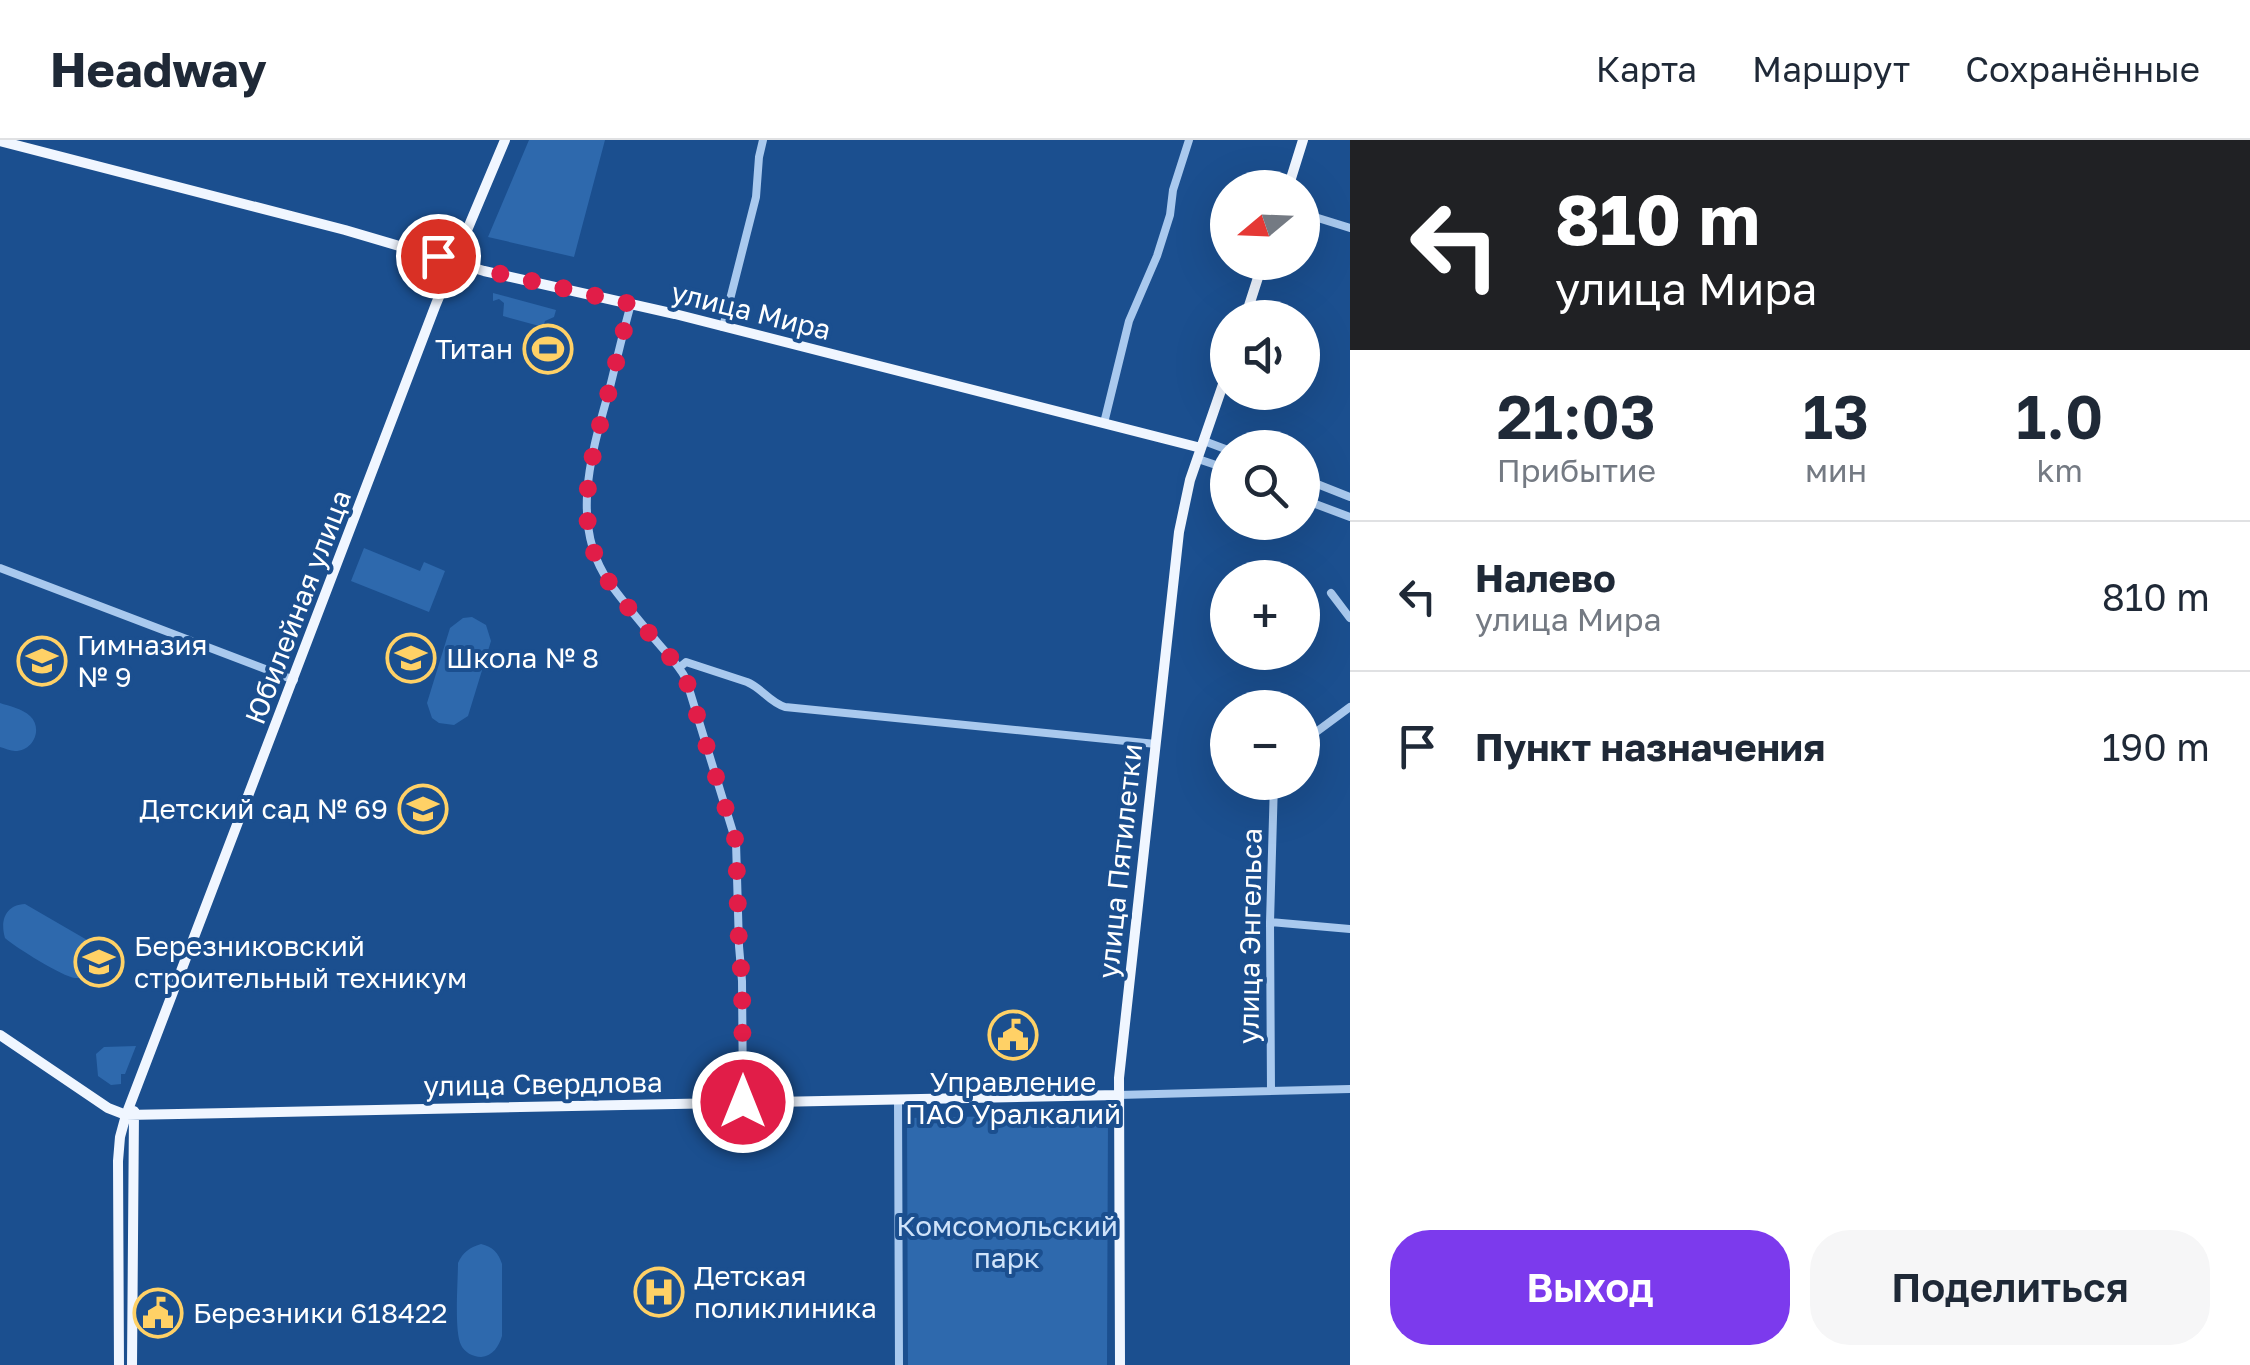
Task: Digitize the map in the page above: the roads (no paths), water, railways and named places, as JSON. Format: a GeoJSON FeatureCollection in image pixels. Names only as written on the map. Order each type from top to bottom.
{"type":"FeatureCollection","features":[{"type":"Feature","properties":{"kind":"main road","name":"Юбилейная улица"},"geometry":{"type":"LineString","coordinates":[[132,1365],[130,1115],[135,1090],[453,262],[504,140]]}},
{"type":"Feature","properties":{"kind":"main road"},"geometry":{"type":"LineString","coordinates":[[1294,170],[1304,140]]}},
{"type":"Feature","properties":{"kind":"main road","name":"улица Мира"},"geometry":{"type":"LineString","coordinates":[[0,141],[345,230],[453,262],[1201,449]]}},
{"type":"Feature","properties":{"kind":"main road","name":"улица Пятилетки"},"geometry":{"type":"LineString","coordinates":[[1120,1365],[1118,1095],[1179,532],[1187,490],[1214,410]]}},
{"type":"Feature","properties":{"kind":"main road"},"geometry":{"type":"LineString","coordinates":[[0,1034],[108,1108],[130,1115]]}},
{"type":"Feature","properties":{"kind":"main road","name":"улица Свердлова"},"geometry":{"type":"LineString","coordinates":[[130,1115],[1118,1095]]}},
{"type":"Feature","properties":{"kind":"main road","name":"Юбилейная улица"},"geometry":{"type":"LineString","coordinates":[[119,1365],[118,1161],[120,1136],[130,1115]]}},
{"type":"Feature","properties":{"kind":"street"},"geometry":{"type":"LineString","coordinates":[[723,327],[756,197],[763,140]]}},
{"type":"Feature","properties":{"kind":"street"},"geometry":{"type":"LineString","coordinates":[[1104,422],[1129,321],[1157,256],[1189,140]]}},
{"type":"Feature","properties":{"kind":"street"},"geometry":{"type":"LineString","coordinates":[[1320,219],[1350,228]]}},
{"type":"Feature","properties":{"kind":"street"},"geometry":{"type":"LineString","coordinates":[[631,304],[592,456],[588,530],[608,580],[680,667],[736,842],[743,1102]]}},
{"type":"Feature","properties":{"kind":"street","name":"улица Мира"},"geometry":{"type":"LineString","coordinates":[[1201,449],[1210,449]]}},
{"type":"Feature","properties":{"kind":"street","name":"улица Мира"},"geometry":{"type":"LineString","coordinates":[[1201,449],[1210,456]]}},
{"type":"Feature","properties":{"kind":"street"},"geometry":{"type":"LineString","coordinates":[[1320,485],[1350,496]]}},
{"type":"Feature","properties":{"kind":"street"},"geometry":{"type":"LineString","coordinates":[[1320,506],[1350,517]]}},
{"type":"Feature","properties":{"kind":"street"},"geometry":{"type":"LineString","coordinates":[[0,568],[294,680]]}},
{"type":"Feature","properties":{"kind":"street"},"geometry":{"type":"LineString","coordinates":[[1331,592],[1350,618]]}},
{"type":"Feature","properties":{"kind":"street"},"geometry":{"type":"LineString","coordinates":[[680,667],[686,662],[747,682],[774,704],[784,707],[1156,744]]}},
{"type":"Feature","properties":{"kind":"street"},"geometry":{"type":"LineString","coordinates":[[1320,729],[1350,706]]}},
{"type":"Feature","properties":{"kind":"street","name":"улица Энгельса"},"geometry":{"type":"LineString","coordinates":[[1271,1091],[1273,800]]}},
{"type":"Feature","properties":{"kind":"street"},"geometry":{"type":"LineString","coordinates":[[1270,922],[1350,929]]}},
{"type":"Feature","properties":{"kind":"street","name":"улица Свердлова"},"geometry":{"type":"LineString","coordinates":[[1118,1095],[1350,1089]]}},
{"type":"Feature","properties":{"kind":"street"},"geometry":{"type":"LineString","coordinates":[[898,1099],[900,1365]]}},
{"type":"Feature","properties":{"kind":"place","name":"Титан"},"geometry":{"type":"Point","coordinates":[548,349]}},
{"type":"Feature","properties":{"kind":"place","name":"Школа № 8"},"geometry":{"type":"Point","coordinates":[411,658]}},
{"type":"Feature","properties":{"kind":"place","name":"Гимназия № 9"},"geometry":{"type":"Point","coordinates":[42,661]}},
{"type":"Feature","properties":{"kind":"place","name":"Детский сад № 69"},"geometry":{"type":"Point","coordinates":[423,809]}},
{"type":"Feature","properties":{"kind":"place","name":"Березниковский строительный техникум"},"geometry":{"type":"Point","coordinates":[99,962]}},
{"type":"Feature","properties":{"kind":"place","name":"Управление ПАО Уралкалий"},"geometry":{"type":"Point","coordinates":[1013,1035]}},
{"type":"Feature","properties":{"kind":"place","name":"Детская поликлиника"},"geometry":{"type":"Point","coordinates":[659,1292]}},
{"type":"Feature","properties":{"kind":"place","name":"Березники 618422"},"geometry":{"type":"Point","coordinates":[158,1313]}},
{"type":"Feature","properties":{"kind":"park label","name":"Комсомольский парк"},"geometry":{"type":"Point","coordinates":[1007,1242]}}]}
